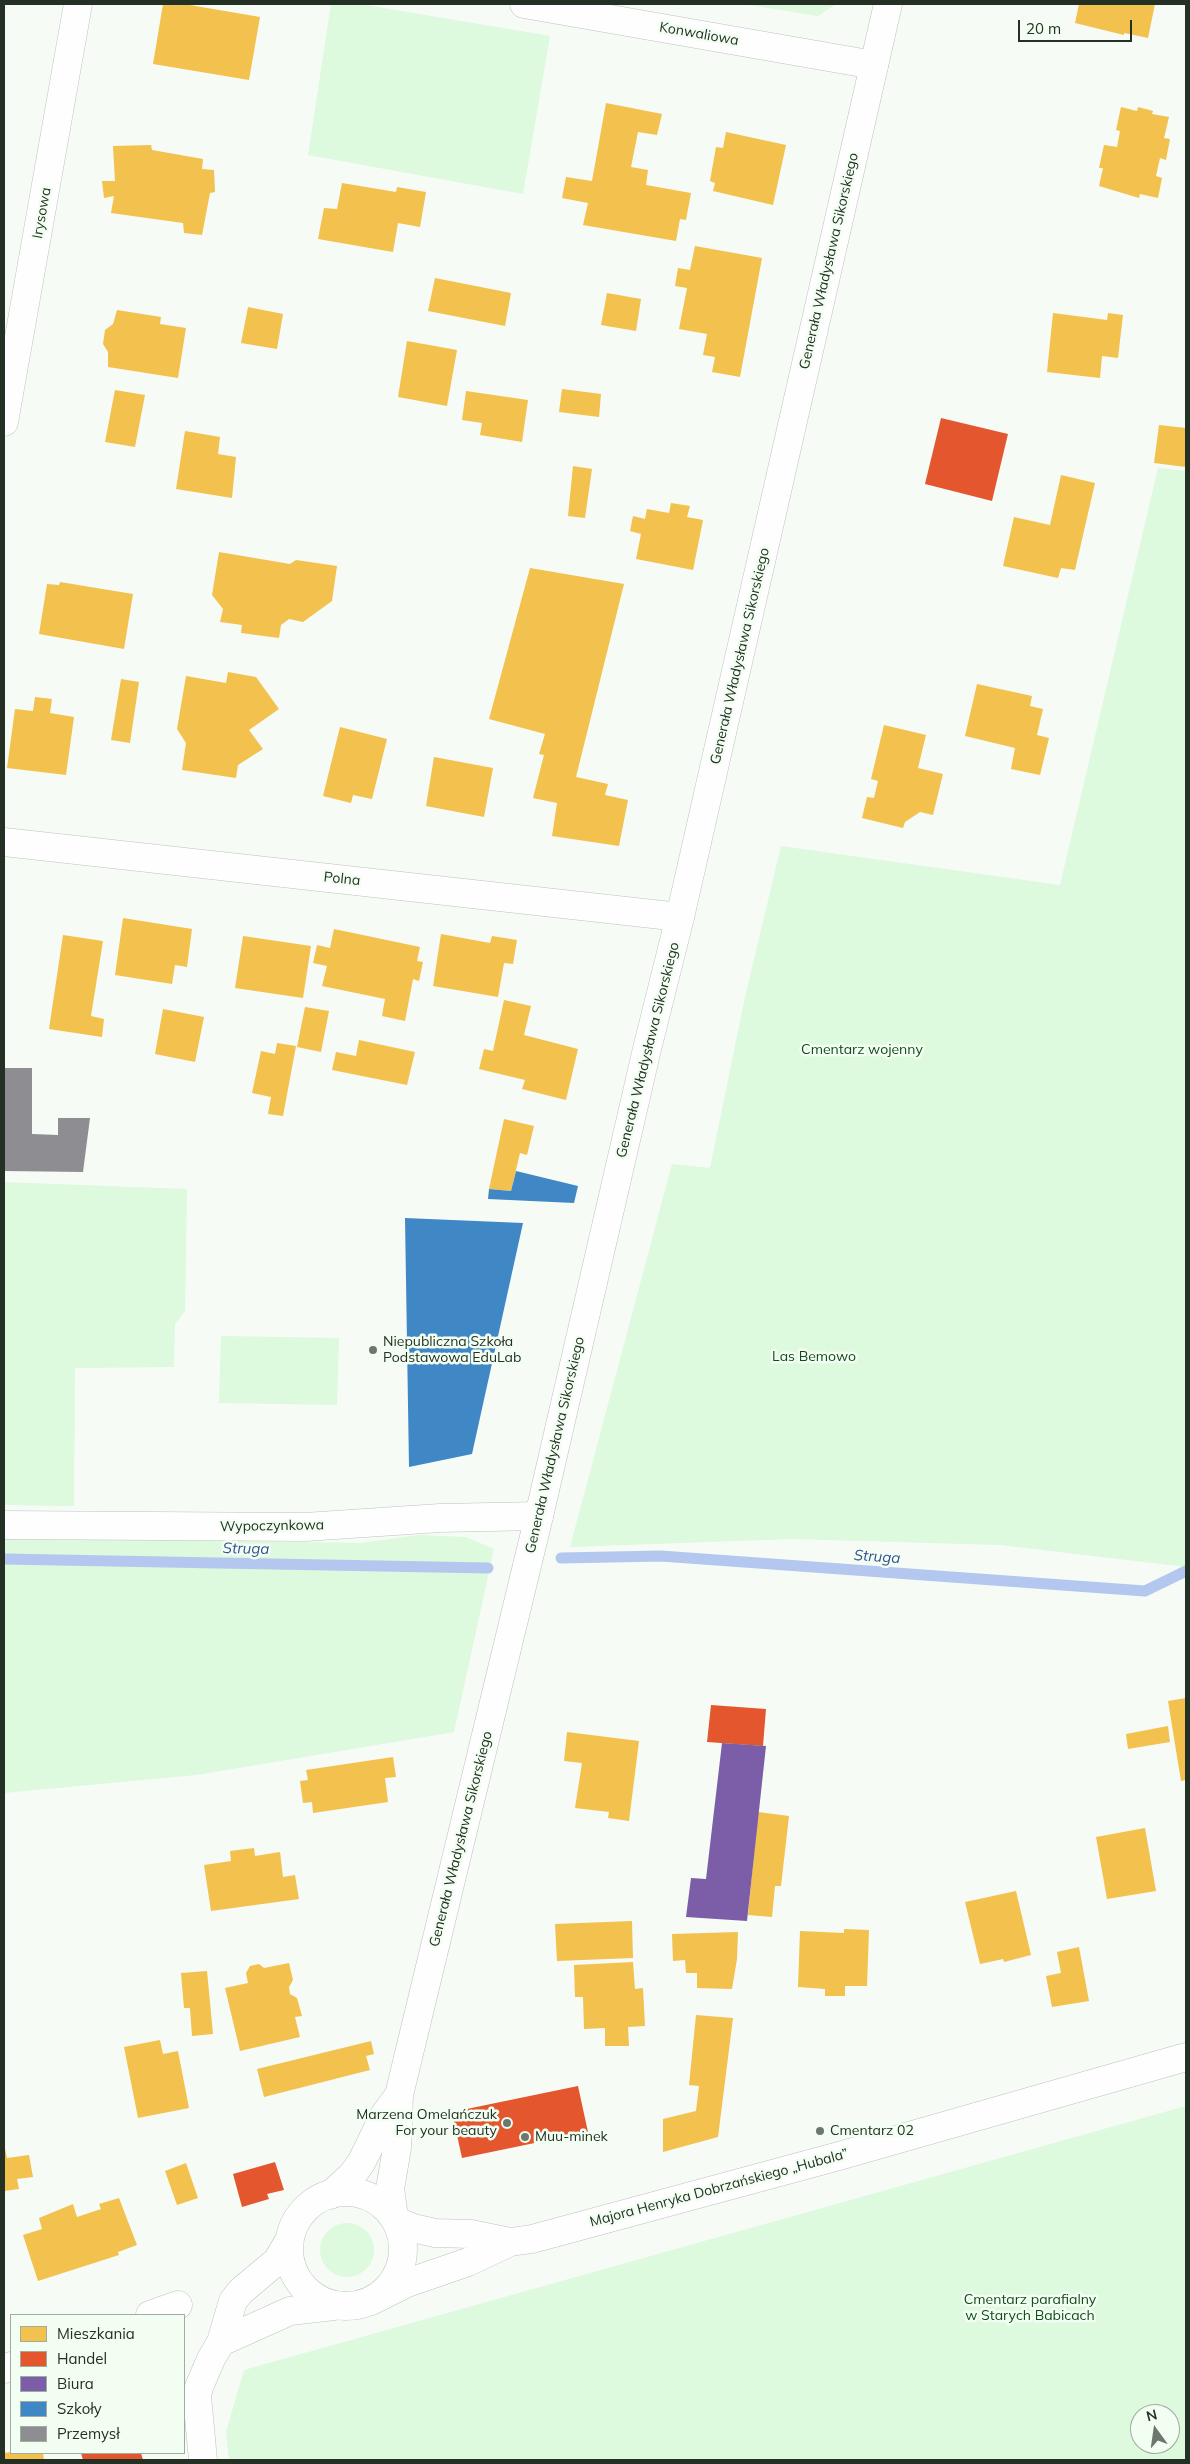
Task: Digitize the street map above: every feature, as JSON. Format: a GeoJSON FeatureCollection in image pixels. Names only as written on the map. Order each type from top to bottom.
{"type":"FeatureCollection","features":[{"type":"Feature","properties":{"kind":"main road","name":"Irysowa"},"geometry":{"type":"LineString","coordinates":[[4,422],[78,4]]}},
{"type":"Feature","properties":{"kind":"main road","name":"Konwaliowa"},"geometry":{"type":"LineString","coordinates":[[524,4],[874,65]]}},
{"type":"Feature","properties":{"kind":"main road","name":"Generała Władysława Sikorskiego"},"geometry":{"type":"LineString","coordinates":[[395,2219],[390,2189],[397,2148],[399,2095],[539,1516],[646,1049],[680,917],[888,4]]}},
{"type":"Feature","properties":{"kind":"main road","name":"Polna"},"geometry":{"type":"LineString","coordinates":[[4,842],[680,917]]}},
{"type":"Feature","properties":{"kind":"main road","name":"Wypoczynkowa"},"geometry":{"type":"LineString","coordinates":[[4,1525],[305,1527],[440,1518],[539,1516]]}},
{"type":"Feature","properties":{"kind":"main road","name":"Majora Henryka Dobrzańskiego „Hubala”"},"geometry":{"type":"LineString","coordinates":[[371,2302],[408,2283],[468,2262],[510,2242],[532,2239],[819,2161],[1186,2057]]}},
{"type":"Feature","properties":{"kind":"main road","name":"Generała Władysława Sikorskiego"},"geometry":{"type":"LineString","coordinates":[[330,2195],[352,2175],[361,2163],[385,2114],[399,2095]]}},
{"type":"Feature","properties":{"kind":"main road"},"geometry":{"type":"LineString","coordinates":[[203,2460],[196,2396],[211,2359],[221,2342],[233,2300],[277,2261],[304,2211],[316,2201],[330,2195],[346,2192],[370,2197],[380,2203],[395,2219],[404,2244],[400,2269],[390,2286],[371,2302],[356,2306],[334,2306],[290,2311],[221,2342]]}},
{"type":"Feature","properties":{"kind":"main road","name":"Majora Henryka Dobrzańskiego „Hubala”"},"geometry":{"type":"LineString","coordinates":[[395,2219],[413,2228],[435,2233],[471,2234],[510,2242]]}},
{"type":"Feature","properties":{"kind":"main road"},"geometry":{"type":"LineString","coordinates":[[290,2239],[289,2253],[296,2276],[310,2294],[334,2306]]}},
{"type":"Feature","properties":{"kind":"main road"},"geometry":{"type":"LineString","coordinates":[[153,2314],[178,2305]]}},
{"type":"Feature","properties":{"kind":"green space"},"geometry":{"type":"Polygon","coordinates":[[[331,4],[360,4],[550,36],[523,194],[308,155],[331,4]]]}},
{"type":"Feature","properties":{"kind":"green space"},"geometry":{"type":"Polygon","coordinates":[[[743,4],[836,4],[818,16],[743,4]]]}},
{"type":"Feature","properties":{"kind":"green space","name":"Las Bemowo"},"geometry":{"type":"Polygon","coordinates":[[[1158,468],[1186,471],[1186,1567],[1000,1545],[793,1539],[570,1547],[672,1164],[710,1168],[745,997],[781,846],[1060,885],[1158,468]]]}},
{"type":"Feature","properties":{"kind":"green space"},"geometry":{"type":"Polygon","coordinates":[[[4,1182],[187,1189],[185,1311],[175,1324],[174,1367],[75,1368],[74,1506],[4,1505],[4,1182]]]}},
{"type":"Feature","properties":{"kind":"green space"},"geometry":{"type":"Polygon","coordinates":[[[221,1336],[339,1338],[337,1405],[219,1403],[221,1336]]]}},
{"type":"Feature","properties":{"kind":"green space"},"geometry":{"type":"Polygon","coordinates":[[[419,1535],[466,1537],[494,1549],[454,1732],[196,1775],[4,1793],[4,1537],[360,1543],[419,1535]]]}},
{"type":"Feature","properties":{"kind":"green space","name":"Cmentarz parafialny w Starych Babicach"},"geometry":{"type":"Polygon","coordinates":[[[1186,2106],[1186,2460],[229,2460],[226,2432],[244,2370],[1186,2106]]]}},
{"type":"Feature","properties":{"kind":"green space"},"geometry":{"type":"Polygon","coordinates":[[[342,2223],[352,2223],[362,2227],[370,2235],[374,2250],[370,2265],[362,2273],[352,2277],[342,2277],[332,2273],[324,2265],[320,2255],[320,2245],[324,2235],[332,2227],[342,2223]]]}},
{"type":"Feature","properties":{"kind":"building: Mieszkania"},"geometry":{"type":"Polygon","coordinates":[[[163,4],[184,4],[260,17],[249,80],[153,64],[163,4]]]}},
{"type":"Feature","properties":{"kind":"building: Mieszkania"},"geometry":{"type":"Polygon","coordinates":[[[1079,4],[1155,4],[1148,38],[1124,33],[1124,35],[1075,23],[1079,4]]]}},
{"type":"Feature","properties":{"kind":"building: Mieszkania"},"geometry":{"type":"Polygon","coordinates":[[[606,103],[662,114],[657,135],[638,132],[631,167],[648,170],[646,185],[691,193],[686,220],[680,219],[676,241],[583,225],[588,203],[562,198],[566,177],[592,181],[606,103]]]}},
{"type":"Feature","properties":{"kind":"building: Mieszkania"},"geometry":{"type":"Polygon","coordinates":[[[1121,107],[1137,111],[1138,107],[1153,111],[1152,114],[1169,117],[1164,138],[1170,139],[1166,160],[1160,158],[1156,176],[1162,178],[1158,198],[1140,194],[1139,198],[1099,186],[1103,168],[1099,168],[1104,145],[1117,147],[1120,131],[1116,130],[1121,107]]]}},
{"type":"Feature","properties":{"kind":"building: Mieszkania"},"geometry":{"type":"Polygon","coordinates":[[[726,132],[786,145],[773,205],[713,191],[715,183],[710,181],[716,147],[723,148],[726,132]]]}},
{"type":"Feature","properties":{"kind":"building: Mieszkania"},"geometry":{"type":"Polygon","coordinates":[[[151,145],[152,150],[203,159],[202,169],[214,170],[215,192],[210,193],[202,235],[184,233],[183,223],[111,213],[114,196],[104,198],[102,181],[115,181],[113,146],[151,145]]]}},
{"type":"Feature","properties":{"kind":"building: Mieszkania"},"geometry":{"type":"Polygon","coordinates":[[[342,183],[396,192],[397,187],[426,192],[420,227],[398,223],[393,252],[318,239],[324,208],[337,209],[342,183]]]}},
{"type":"Feature","properties":{"kind":"building: Mieszkania"},"geometry":{"type":"Polygon","coordinates":[[[695,246],[762,258],[740,377],[712,372],[715,357],[703,355],[707,334],[679,329],[687,288],[675,286],[678,268],[690,270],[695,246]]]}},
{"type":"Feature","properties":{"kind":"building: Mieszkania"},"geometry":{"type":"Polygon","coordinates":[[[435,278],[511,293],[505,326],[428,311],[435,278]]]}},
{"type":"Feature","properties":{"kind":"building: Mieszkania"},"geometry":{"type":"Polygon","coordinates":[[[607,293],[641,299],[636,331],[601,325],[607,293]]]}},
{"type":"Feature","properties":{"kind":"building: Mieszkania"},"geometry":{"type":"Polygon","coordinates":[[[248,307],[283,314],[277,349],[241,343],[248,307]]]}},
{"type":"Feature","properties":{"kind":"building: Mieszkania"},"geometry":{"type":"Polygon","coordinates":[[[117,310],[161,317],[160,324],[186,328],[178,378],[108,367],[108,352],[103,344],[105,330],[113,324],[117,310]]]}},
{"type":"Feature","properties":{"kind":"building: Mieszkania"},"geometry":{"type":"Polygon","coordinates":[[[1053,313],[1107,320],[1108,313],[1123,315],[1118,358],[1102,356],[1100,378],[1047,372],[1053,313]]]}},
{"type":"Feature","properties":{"kind":"building: Mieszkania"},"geometry":{"type":"Polygon","coordinates":[[[407,341],[457,350],[447,406],[398,397],[407,341]]]}},
{"type":"Feature","properties":{"kind":"building: Mieszkania"},"geometry":{"type":"Polygon","coordinates":[[[562,389],[601,394],[599,417],[559,412],[562,389]]]}},
{"type":"Feature","properties":{"kind":"building: Mieszkania"},"geometry":{"type":"Polygon","coordinates":[[[115,390],[145,395],[135,447],[105,442],[115,390]]]}},
{"type":"Feature","properties":{"kind":"building: Mieszkania"},"geometry":{"type":"Polygon","coordinates":[[[466,391],[528,400],[522,442],[480,435],[482,423],[462,420],[466,391]]]}},
{"type":"Feature","properties":{"kind":"building: Mieszkania"},"geometry":{"type":"Polygon","coordinates":[[[1159,425],[1186,428],[1186,467],[1154,463],[1159,425]]]}},
{"type":"Feature","properties":{"kind":"building: Mieszkania"},"geometry":{"type":"Polygon","coordinates":[[[185,431],[220,437],[218,454],[236,457],[232,498],[176,489],[185,431]]]}},
{"type":"Feature","properties":{"kind":"building: Mieszkania"},"geometry":{"type":"Polygon","coordinates":[[[573,466],[592,469],[585,518],[568,516],[573,466]]]}},
{"type":"Feature","properties":{"kind":"building: Mieszkania"},"geometry":{"type":"Polygon","coordinates":[[[1061,475],[1095,483],[1075,570],[1061,568],[1058,578],[1003,566],[1014,517],[1050,525],[1061,475]]]}},
{"type":"Feature","properties":{"kind":"building: Mieszkania"},"geometry":{"type":"Polygon","coordinates":[[[671,503],[690,506],[687,517],[703,520],[693,570],[636,559],[641,534],[630,531],[633,516],[645,519],[647,509],[669,513],[671,503]]]}},
{"type":"Feature","properties":{"kind":"building: Mieszkania"},"geometry":{"type":"Polygon","coordinates":[[[219,552],[290,564],[296,560],[337,566],[332,601],[303,622],[289,619],[281,625],[279,638],[241,633],[242,625],[220,622],[223,609],[212,595],[219,552]]]}},
{"type":"Feature","properties":{"kind":"building: Mieszkania"},"geometry":{"type":"Polygon","coordinates":[[[530,568],[624,584],[576,777],[608,784],[605,795],[628,800],[619,846],[552,836],[557,803],[533,798],[544,755],[539,754],[545,734],[489,719],[530,568]]]}},
{"type":"Feature","properties":{"kind":"building: Mieszkania"},"geometry":{"type":"Polygon","coordinates":[[[60,582],[133,594],[124,649],[39,634],[47,584],[59,585],[60,582]]]}},
{"type":"Feature","properties":{"kind":"building: Mieszkania"},"geometry":{"type":"Polygon","coordinates":[[[228,672],[256,677],[279,709],[249,730],[263,749],[238,765],[236,778],[182,770],[186,743],[177,729],[186,676],[226,683],[228,672]]]}},
{"type":"Feature","properties":{"kind":"building: Mieszkania"},"geometry":{"type":"Polygon","coordinates":[[[121,679],[139,682],[130,743],[111,740],[121,679]]]}},
{"type":"Feature","properties":{"kind":"building: Mieszkania"},"geometry":{"type":"Polygon","coordinates":[[[977,684],[1032,696],[1030,706],[1043,709],[1037,735],[1049,738],[1040,775],[1011,769],[1015,748],[965,736],[977,684]]]}},
{"type":"Feature","properties":{"kind":"building: Mieszkania"},"geometry":{"type":"Polygon","coordinates":[[[35,697],[52,699],[50,713],[74,717],[66,775],[7,768],[15,709],[33,711],[35,697]]]}},
{"type":"Feature","properties":{"kind":"building: Mieszkania"},"geometry":{"type":"Polygon","coordinates":[[[884,725],[926,735],[918,768],[943,774],[933,815],[920,812],[905,822],[903,828],[862,818],[867,797],[874,798],[878,781],[871,779],[884,725]]]}},
{"type":"Feature","properties":{"kind":"building: Mieszkania"},"geometry":{"type":"Polygon","coordinates":[[[340,727],[387,739],[372,799],[353,795],[351,803],[323,796],[340,727]]]}},
{"type":"Feature","properties":{"kind":"building: Mieszkania"},"geometry":{"type":"Polygon","coordinates":[[[434,757],[493,768],[484,817],[426,806],[434,757]]]}},
{"type":"Feature","properties":{"kind":"building: Mieszkania"},"geometry":{"type":"Polygon","coordinates":[[[123,918],[192,929],[187,967],[175,965],[172,984],[115,975],[123,918]]]}},
{"type":"Feature","properties":{"kind":"building: Mieszkania"},"geometry":{"type":"Polygon","coordinates":[[[334,929],[420,947],[417,961],[423,962],[419,981],[413,979],[405,1021],[382,1016],[385,999],[322,986],[327,966],[313,963],[317,945],[330,948],[334,929]]]}},
{"type":"Feature","properties":{"kind":"building: Mieszkania"},"geometry":{"type":"Polygon","coordinates":[[[441,934],[490,943],[492,936],[517,940],[513,964],[504,963],[498,997],[433,986],[441,934]]]}},
{"type":"Feature","properties":{"kind":"building: Mieszkania"},"geometry":{"type":"Polygon","coordinates":[[[63,935],[103,941],[91,1016],[104,1019],[102,1037],[49,1029],[63,935]]]}},
{"type":"Feature","properties":{"kind":"building: Mieszkania"},"geometry":{"type":"Polygon","coordinates":[[[243,936],[311,946],[303,998],[235,988],[243,936]]]}},
{"type":"Feature","properties":{"kind":"building: Mieszkania"},"geometry":{"type":"Polygon","coordinates":[[[504,1000],[531,1006],[524,1035],[578,1049],[566,1100],[522,1089],[525,1080],[479,1069],[484,1049],[493,1051],[504,1000]]]}},
{"type":"Feature","properties":{"kind":"building: Mieszkania"},"geometry":{"type":"Polygon","coordinates":[[[305,1007],[329,1011],[321,1052],[297,1047],[305,1007]]]}},
{"type":"Feature","properties":{"kind":"building: Mieszkania"},"geometry":{"type":"Polygon","coordinates":[[[163,1009],[204,1017],[195,1062],[155,1054],[163,1009]]]}},
{"type":"Feature","properties":{"kind":"building: Mieszkania"},"geometry":{"type":"Polygon","coordinates":[[[359,1040],[415,1052],[407,1085],[332,1070],[336,1052],[356,1056],[359,1040]]]}},
{"type":"Feature","properties":{"kind":"building: Mieszkania"},"geometry":{"type":"Polygon","coordinates":[[[277,1043],[296,1046],[283,1116],[268,1114],[271,1097],[252,1093],[261,1051],[275,1054],[277,1043]]]}},
{"type":"Feature","properties":{"kind":"building: Mieszkania"},"geometry":{"type":"Polygon","coordinates":[[[504,1119],[534,1126],[527,1155],[520,1153],[511,1191],[489,1189],[504,1119]]]}},
{"type":"Feature","properties":{"kind":"building: Mieszkania"},"geometry":{"type":"Polygon","coordinates":[[[1186,1698],[1186,1780],[1181,1781],[1168,1701],[1186,1698]]]}},
{"type":"Feature","properties":{"kind":"building: Mieszkania"},"geometry":{"type":"Polygon","coordinates":[[[1168,1726],[1170,1742],[1128,1749],[1126,1734],[1168,1726]]]}},
{"type":"Feature","properties":{"kind":"building: Mieszkania"},"geometry":{"type":"Polygon","coordinates":[[[567,1732],[639,1741],[629,1821],[608,1818],[609,1812],[575,1808],[582,1763],[564,1761],[567,1732]]]}},
{"type":"Feature","properties":{"kind":"building: Mieszkania"},"geometry":{"type":"Polygon","coordinates":[[[393,1757],[396,1777],[385,1778],[388,1802],[313,1813],[312,1802],[303,1803],[300,1781],[308,1780],[306,1770],[393,1757]]]}},
{"type":"Feature","properties":{"kind":"building: Mieszkania"},"geometry":{"type":"Polygon","coordinates":[[[758,1812],[789,1816],[781,1886],[775,1886],[772,1917],[748,1915],[758,1812]]]}},
{"type":"Feature","properties":{"kind":"building: Mieszkania"},"geometry":{"type":"Polygon","coordinates":[[[1145,1828],[1156,1891],[1107,1899],[1096,1837],[1145,1828]]]}},
{"type":"Feature","properties":{"kind":"building: Mieszkania"},"geometry":{"type":"Polygon","coordinates":[[[254,1848],[255,1856],[280,1852],[283,1877],[295,1875],[299,1899],[211,1911],[204,1865],[231,1861],[230,1851],[254,1848]]]}},
{"type":"Feature","properties":{"kind":"building: Mieszkania"},"geometry":{"type":"Polygon","coordinates":[[[1016,1891],[1031,1955],[1004,1962],[1003,1959],[980,1964],[965,1902],[1016,1891]]]}},
{"type":"Feature","properties":{"kind":"building: Mieszkania"},"geometry":{"type":"Polygon","coordinates":[[[632,1921],[633,1958],[557,1961],[555,1924],[632,1921]]]}},
{"type":"Feature","properties":{"kind":"building: Mieszkania"},"geometry":{"type":"Polygon","coordinates":[[[844,1929],[869,1930],[867,1986],[845,1986],[845,1996],[825,1996],[825,1989],[798,1987],[800,1931],[844,1933],[844,1929]]]}},
{"type":"Feature","properties":{"kind":"building: Mieszkania"},"geometry":{"type":"Polygon","coordinates":[[[738,1932],[737,1959],[732,1989],[697,1988],[697,1973],[686,1973],[685,1960],[673,1961],[672,1934],[738,1932]]]}},
{"type":"Feature","properties":{"kind":"building: Mieszkania"},"geometry":{"type":"Polygon","coordinates":[[[1079,1947],[1089,2001],[1052,2007],[1046,1976],[1061,1973],[1057,1952],[1079,1947]]]}},
{"type":"Feature","properties":{"kind":"building: Mieszkania"},"geometry":{"type":"Polygon","coordinates":[[[633,1962],[635,1989],[643,1988],[645,2026],[628,2027],[629,2046],[605,2046],[605,2028],[584,2029],[583,1997],[575,1997],[574,1965],[633,1962]]]}},
{"type":"Feature","properties":{"kind":"building: Mieszkania"},"geometry":{"type":"Polygon","coordinates":[[[289,1963],[293,1980],[289,1987],[290,1994],[297,1998],[302,2016],[295,2017],[300,2037],[240,2051],[225,1988],[248,1983],[246,1973],[250,1966],[259,1964],[264,1968],[289,1963]]]}},
{"type":"Feature","properties":{"kind":"building: Mieszkania"},"geometry":{"type":"Polygon","coordinates":[[[207,1971],[213,2034],[192,2036],[190,2008],[184,2008],[181,1973],[207,1971]]]}},
{"type":"Feature","properties":{"kind":"building: Mieszkania"},"geometry":{"type":"Polygon","coordinates":[[[696,2015],[733,2018],[718,2137],[663,2152],[663,2119],[696,2111],[699,2086],[689,2085],[696,2015]]]}},
{"type":"Feature","properties":{"kind":"building: Mieszkania"},"geometry":{"type":"Polygon","coordinates":[[[160,2040],[163,2054],[178,2051],[189,2108],[138,2118],[124,2047],[160,2040]]]}},
{"type":"Feature","properties":{"kind":"building: Mieszkania"},"geometry":{"type":"Polygon","coordinates":[[[371,2041],[374,2054],[366,2056],[370,2070],[264,2097],[257,2069],[371,2041]]]}},
{"type":"Feature","properties":{"kind":"building: Mieszkania"},"geometry":{"type":"Polygon","coordinates":[[[4,2144],[7,2158],[29,2155],[33,2177],[17,2179],[19,2189],[4,2191],[4,2144]]]}},
{"type":"Feature","properties":{"kind":"building: Mieszkania"},"geometry":{"type":"Polygon","coordinates":[[[186,2163],[198,2198],[177,2205],[165,2171],[186,2163]]]}},
{"type":"Feature","properties":{"kind":"building: Mieszkania"},"geometry":{"type":"Polygon","coordinates":[[[119,2198],[137,2245],[118,2252],[119,2255],[38,2281],[23,2235],[42,2229],[39,2218],[73,2204],[77,2217],[101,2209],[99,2204],[119,2198]]]}},
{"type":"Feature","properties":{"kind":"building: Mieszkania"},"geometry":{"type":"Polygon","coordinates":[[[4,2453],[43,2454],[44,2460],[4,2460],[4,2453]]]}},
{"type":"Feature","properties":{"kind":"building: Handel"},"geometry":{"type":"Polygon","coordinates":[[[941,418],[1008,434],[992,501],[925,484],[941,418]]]}},
{"type":"Feature","properties":{"kind":"building: Handel"},"geometry":{"type":"Polygon","coordinates":[[[711,1705],[766,1709],[763,1746],[707,1742],[711,1705]]]}},
{"type":"Feature","properties":{"kind":"building: Handel"},"geometry":{"type":"Polygon","coordinates":[[[578,2086],[588,2132],[462,2158],[452,2112],[578,2086]]]}},
{"type":"Feature","properties":{"kind":"building: Handel"},"geometry":{"type":"Polygon","coordinates":[[[275,2162],[284,2190],[267,2194],[269,2199],[242,2207],[233,2174],[275,2162]]]}},
{"type":"Feature","properties":{"kind":"building: Handel"},"geometry":{"type":"Polygon","coordinates":[[[81,2454],[141,2454],[143,2460],[83,2460],[81,2454]]]}},
{"type":"Feature","properties":{"kind":"building: Biura"},"geometry":{"type":"Polygon","coordinates":[[[722,1743],[766,1746],[747,1921],[686,1917],[691,1878],[706,1879],[722,1743]]]}},
{"type":"Feature","properties":{"kind":"building: Szkoły"},"geometry":{"type":"Polygon","coordinates":[[[516,1171],[578,1186],[574,1203],[488,1199],[489,1189],[511,1191],[516,1171]]]}},
{"type":"Feature","properties":{"kind":"building: Szkoły"},"geometry":{"type":"Polygon","coordinates":[[[405,1218],[523,1223],[472,1454],[409,1467],[405,1218]]]}},
{"type":"Feature","properties":{"kind":"building: Przemysł"},"geometry":{"type":"Polygon","coordinates":[[[4,1068],[32,1068],[32,1134],[58,1135],[58,1118],[90,1118],[83,1172],[4,1171],[4,1068]]]}},
{"type":"Feature","properties":{"kind":"waterway","name":"Struga"},"geometry":{"type":"LineString","coordinates":[[561,1558],[661,1556],[1145,1591],[1186,1571]]}},
{"type":"Feature","properties":{"kind":"waterway","name":"Struga"},"geometry":{"type":"LineString","coordinates":[[4,1559],[488,1568]]}},
{"type":"Feature","properties":{"kind":"place","name":"Niepubliczna Szkoła Podstawowa EduLab"},"geometry":{"type":"Point","coordinates":[373,1350]}},
{"type":"Feature","properties":{"kind":"place","name":"Marzena Omelańczuk For your beauty"},"geometry":{"type":"Point","coordinates":[507,2123]}},
{"type":"Feature","properties":{"kind":"place","name":"Cmentarz 02"},"geometry":{"type":"Point","coordinates":[820,2131]}},
{"type":"Feature","properties":{"kind":"place","name":"Muu-minek"},"geometry":{"type":"Point","coordinates":[525,2137]}},
{"type":"Feature","properties":{"kind":"park label","name":"Cmentarz wojenny"},"geometry":{"type":"Point","coordinates":[862,1050]}}]}
